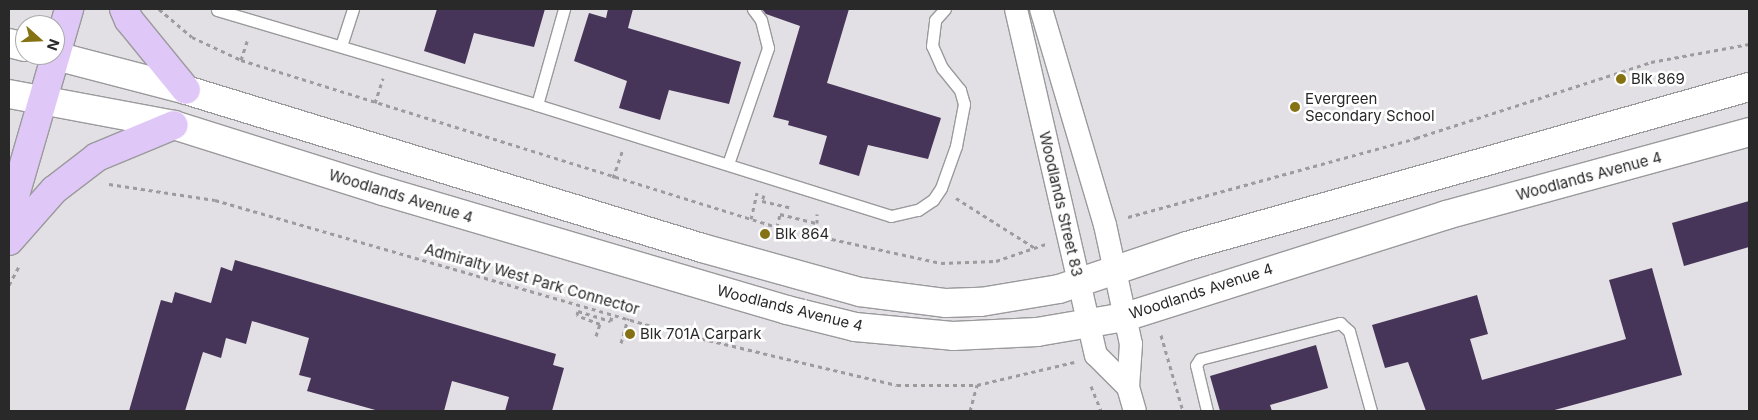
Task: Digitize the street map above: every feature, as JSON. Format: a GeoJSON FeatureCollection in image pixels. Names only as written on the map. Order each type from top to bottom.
{"type":"FeatureCollection","features":[{"type":"Feature","properties":{"kind":"main road"},"geometry":{"type":"LineString","coordinates":[[65,23],[70,9]]}},
{"type":"Feature","properties":{"kind":"main road"},"geometry":{"type":"LineString","coordinates":[[124,9],[129,20],[186,90]]}},
{"type":"Feature","properties":{"kind":"main road"},"geometry":{"type":"LineString","coordinates":[[65,58],[186,90],[692,245],[860,292],[946,303],[981,302],[1031,295],[1080,282],[1114,270],[1476,162],[1749,87]]}},
{"type":"Feature","properties":{"kind":"main road"},"geometry":{"type":"LineString","coordinates":[[9,216],[42,103],[51,65]]}},
{"type":"Feature","properties":{"kind":"main road","name":"Woodlands Avenue 4"},"geometry":{"type":"LineString","coordinates":[[9,94],[42,103],[174,125],[393,194],[787,310],[855,326],[953,336],[1036,332],[1125,317],[1446,215],[1749,132]]}},
{"type":"Feature","properties":{"kind":"main road"},"geometry":{"type":"LineString","coordinates":[[9,241],[54,190],[97,157],[174,125]]}},
{"type":"Feature","properties":{"kind":"street","name":"Woodlands Street 83"},"geometry":{"type":"LineString","coordinates":[[1016,9],[1096,355],[1128,386]]}},
{"type":"Feature","properties":{"kind":"street"},"geometry":{"type":"LineString","coordinates":[[1041,9],[1106,225],[1131,344],[1128,386],[1135,411]]}},
{"type":"Feature","properties":{"kind":"lane"},"geometry":{"type":"LineString","coordinates":[[341,46],[353,9]]}},
{"type":"Feature","properties":{"kind":"lane"},"geometry":{"type":"LineString","coordinates":[[537,104],[564,9]]}},
{"type":"Feature","properties":{"kind":"lane"},"geometry":{"type":"LineString","coordinates":[[728,164],[768,48],[761,20],[753,9]]}},
{"type":"Feature","properties":{"kind":"lane"},"geometry":{"type":"LineString","coordinates":[[216,10],[537,104],[891,216],[918,210],[933,200],[941,188],[956,146],[964,104],[960,90],[942,68],[932,46],[935,20],[945,9]]}},
{"type":"Feature","properties":{"kind":"lane"},"geometry":{"type":"LineString","coordinates":[[1207,411],[1197,373],[1196,365],[1200,360],[1340,323],[1349,331],[1371,411]]}},
{"type":"Feature","properties":{"kind":"path"},"geometry":{"type":"LineString","coordinates":[[159,9],[192,37],[241,60],[613,178],[777,227],[942,263],[996,261],[1049,242]]}},
{"type":"Feature","properties":{"kind":"path"},"geometry":{"type":"LineString","coordinates":[[1127,217],[1416,138],[1650,62],[1749,44]]}},
{"type":"Feature","properties":{"kind":"path"},"geometry":{"type":"LineString","coordinates":[[375,103],[378,90]]}},
{"type":"Feature","properties":{"kind":"path","name":"Admiralty West Park Connector"},"geometry":{"type":"LineString","coordinates":[[97,157],[108,184],[215,200],[612,314],[807,366],[897,384],[977,384],[1080,361]]}},
{"type":"Feature","properties":{"kind":"path"},"geometry":{"type":"LineString","coordinates":[[613,178],[619,161]]}},
{"type":"Feature","properties":{"kind":"path"},"geometry":{"type":"LineString","coordinates":[[769,178],[762,201],[791,207]]}},
{"type":"Feature","properties":{"kind":"path"},"geometry":{"type":"LineString","coordinates":[[941,188],[1035,248]]}},
{"type":"Feature","properties":{"kind":"path"},"geometry":{"type":"LineString","coordinates":[[752,219],[754,203]]}},
{"type":"Feature","properties":{"kind":"path"},"geometry":{"type":"LineString","coordinates":[[777,227],[780,214],[817,223],[819,214],[809,212]]}},
{"type":"Feature","properties":{"kind":"path"},"geometry":{"type":"LineString","coordinates":[[596,336],[600,324],[576,315],[578,311],[611,321],[612,314]]}},
{"type":"Feature","properties":{"kind":"path"},"geometry":{"type":"LineString","coordinates":[[621,343],[628,318]]}},
{"type":"Feature","properties":{"kind":"path"},"geometry":{"type":"LineString","coordinates":[[1160,333],[1183,411]]}},
{"type":"Feature","properties":{"kind":"path"},"geometry":{"type":"LineString","coordinates":[[970,411],[977,384]]}},
{"type":"Feature","properties":{"kind":"building"},"geometry":{"type":"Polygon","coordinates":[[[437,9],[545,9],[534,47],[474,33],[465,64],[424,51],[437,9]]]}},
{"type":"Feature","properties":{"kind":"building"},"geometry":{"type":"Polygon","coordinates":[[[608,9],[633,9],[628,28],[741,62],[729,104],[669,90],[660,120],[619,108],[627,81],[574,61],[589,13],[606,18],[608,9]]]}},
{"type":"Feature","properties":{"kind":"building"},"geometry":{"type":"Polygon","coordinates":[[[762,9],[849,9],[827,83],[941,118],[928,159],[868,145],[859,176],[819,164],[827,136],[788,125],[789,121],[773,117],[800,26],[766,14],[762,9]]]}},
{"type":"Feature","properties":{"kind":"building"},"geometry":{"type":"Polygon","coordinates":[[[1749,201],[1749,247],[1684,266],[1672,223],[1749,201]]]}},
{"type":"Feature","properties":{"kind":"building"},"geometry":{"type":"Polygon","coordinates":[[[235,260],[556,354],[553,365],[564,368],[552,411],[505,411],[509,397],[452,381],[444,411],[379,411],[307,391],[311,378],[299,375],[309,338],[252,321],[246,344],[226,338],[221,358],[203,352],[185,411],[129,411],[161,300],[172,303],[175,292],[211,303],[221,267],[232,271],[235,260]]]}},
{"type":"Feature","properties":{"kind":"building"},"geometry":{"type":"Polygon","coordinates":[[[1652,268],[1682,375],[1551,411],[1426,411],[1408,362],[1385,368],[1372,325],[1477,295],[1488,334],[1470,339],[1482,380],[1626,339],[1609,280],[1652,268]]]}},
{"type":"Feature","properties":{"kind":"building"},"geometry":{"type":"Polygon","coordinates":[[[1316,345],[1328,388],[1270,405],[1272,411],[1220,411],[1210,376],[1316,345]]]}},
{"type":"Feature","properties":{"kind":"place","name":"Blk 869"},"geometry":{"type":"Point","coordinates":[1621,79]}},
{"type":"Feature","properties":{"kind":"place","name":"Evergreen Secondary School"},"geometry":{"type":"Point","coordinates":[1295,107]}},
{"type":"Feature","properties":{"kind":"place","name":"Blk 864"},"geometry":{"type":"Point","coordinates":[765,234]}},
{"type":"Feature","properties":{"kind":"place","name":"Blk 701A Carpark"},"geometry":{"type":"Point","coordinates":[630,334]}}]}
